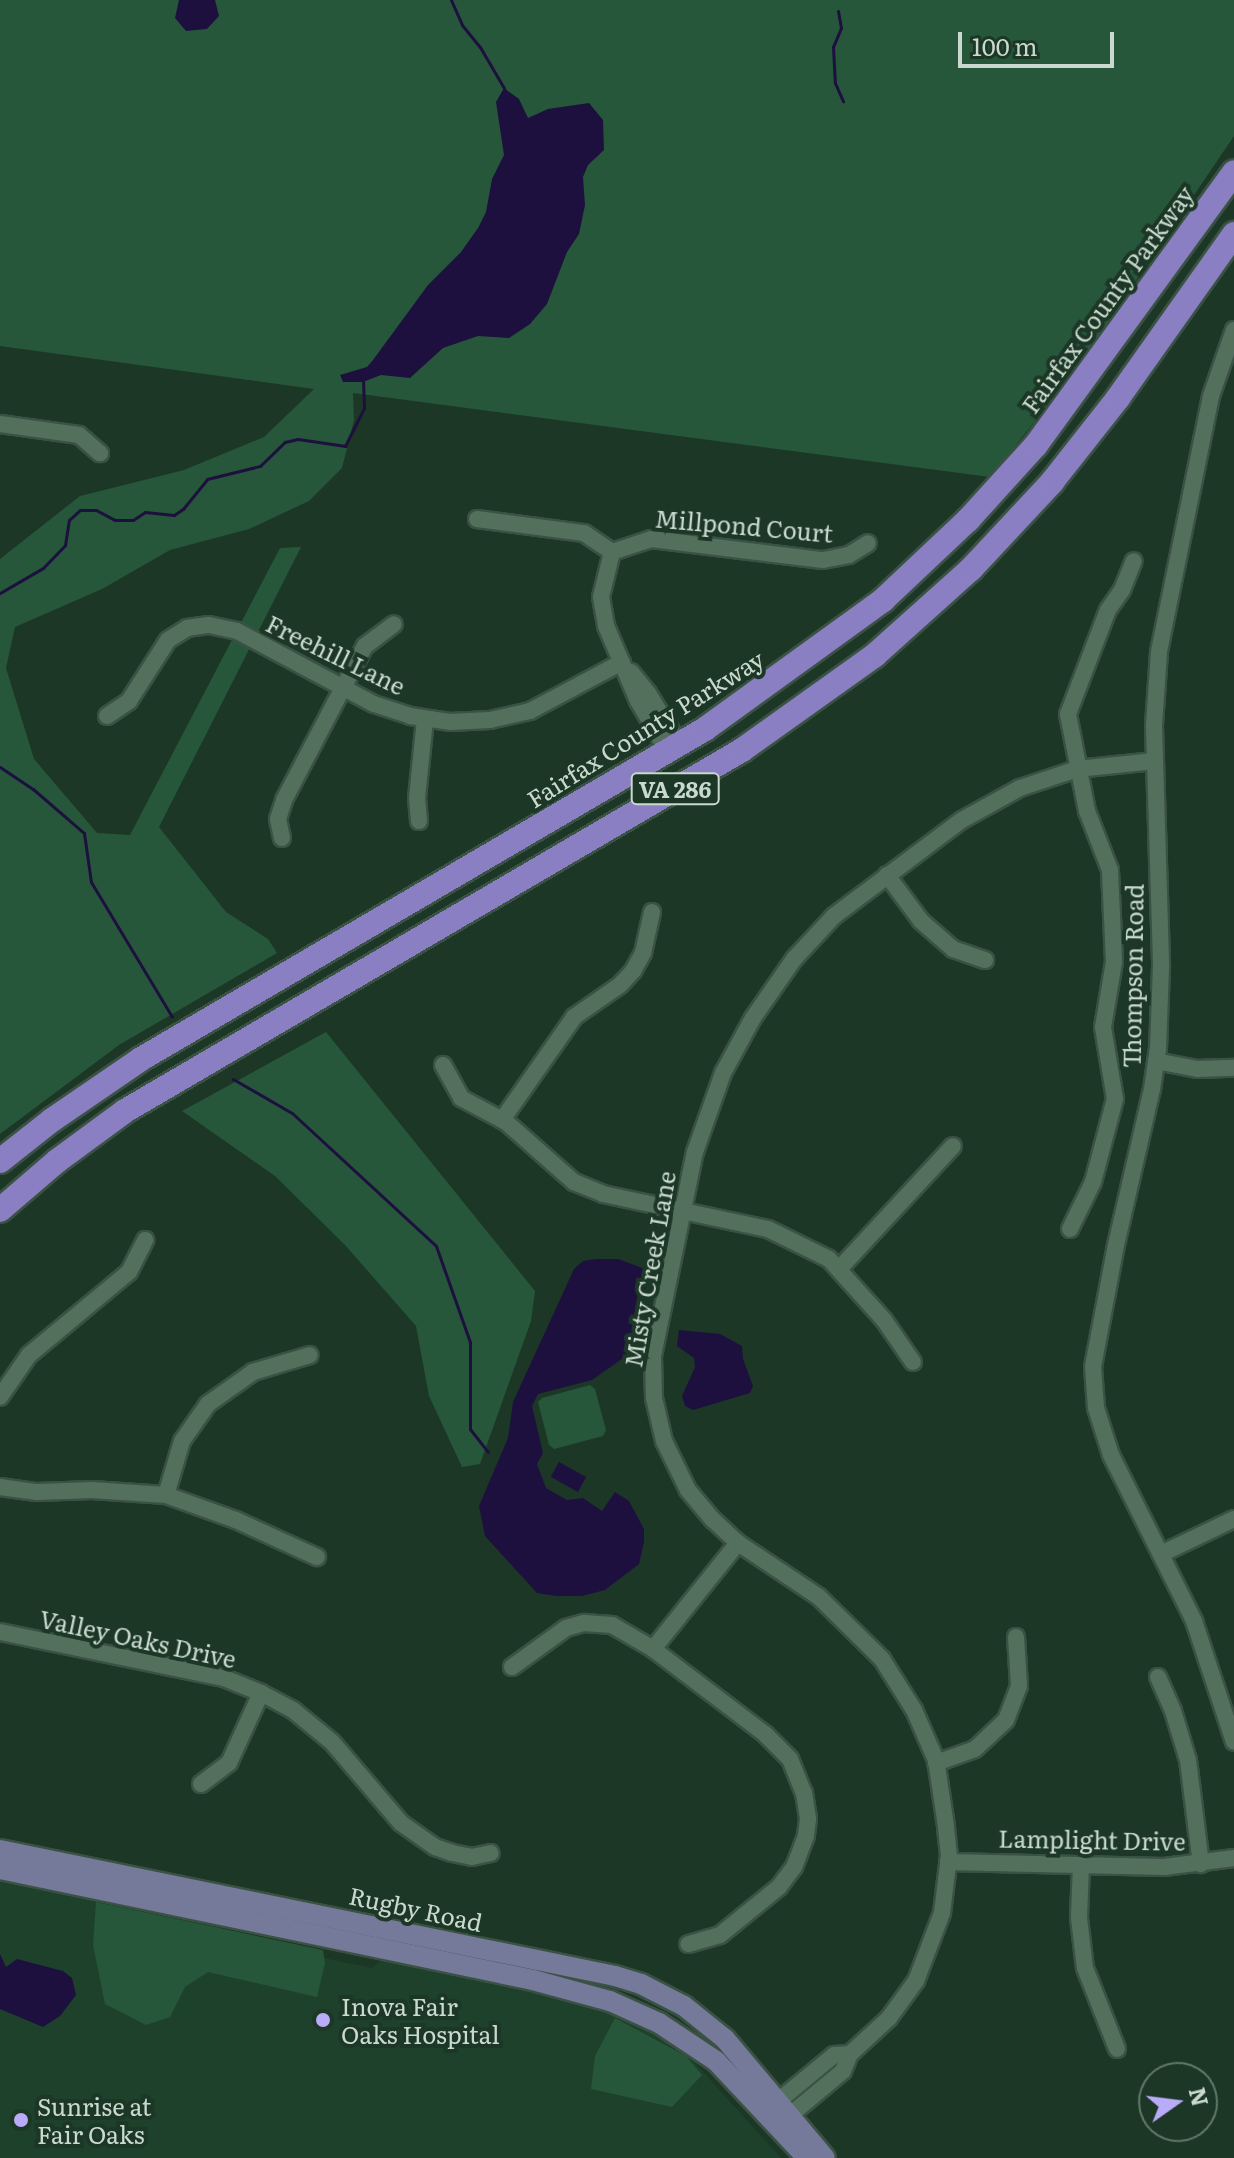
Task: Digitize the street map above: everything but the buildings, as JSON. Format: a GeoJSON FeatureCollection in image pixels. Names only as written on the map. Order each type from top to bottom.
{"type":"FeatureCollection","features":[{"type":"Feature","properties":{"kind":"highway","name":"Fairfax County Parkway"},"geometry":{"type":"LineString","coordinates":[[0,1161],[52,1120],[141,1059],[674,748],[758,694],[847,629],[883,600],[968,520],[1070,402],[1234,172]]}},
{"type":"Feature","properties":{"kind":"highway","name":"VA 286"},"geometry":{"type":"LineString","coordinates":[[0,1210],[57,1161],[125,1111],[742,750],[875,655],[971,569],[1052,482],[1118,398],[1234,234]]}},
{"type":"Feature","properties":{"kind":"main road","name":"Rugby Road"},"geometry":{"type":"LineString","coordinates":[[0,1850],[615,1976],[662,1994],[705,2021],[743,2058],[778,2113]]}},
{"type":"Feature","properties":{"kind":"main road","name":"Rugby Road"},"geometry":{"type":"LineString","coordinates":[[0,1869],[585,1993],[636,2011],[681,2037],[716,2061],[778,2113]]}},
{"type":"Feature","properties":{"kind":"main road"},"geometry":{"type":"LineString","coordinates":[[778,2113],[807,2158]]}},
{"type":"Feature","properties":{"kind":"main road"},"geometry":{"type":"LineString","coordinates":[[778,2113],[825,2158]]}},
{"type":"Feature","properties":{"kind":"street","name":"Thompson Road"},"geometry":{"type":"LineString","coordinates":[[1234,330],[1211,396],[1164,625],[1156,684],[1161,967],[1156,1061],[1098,1333],[1093,1388],[1111,1455],[1194,1621],[1234,1742]]}},
{"type":"Feature","properties":{"kind":"street"},"geometry":{"type":"LineString","coordinates":[[0,424],[79,435],[100,453]]}},
{"type":"Feature","properties":{"kind":"street"},"geometry":{"type":"LineString","coordinates":[[477,519],[584,533],[612,552],[603,579],[602,611],[622,662],[648,693],[674,748]]}},
{"type":"Feature","properties":{"kind":"street","name":"Millpond Court"},"geometry":{"type":"LineString","coordinates":[[612,552],[651,539],[823,560],[849,555],[868,543]]}},
{"type":"Feature","properties":{"kind":"street"},"geometry":{"type":"LineString","coordinates":[[1070,1229],[1093,1182],[1115,1099],[1103,1027],[1114,972],[1112,881],[1077,769],[1068,714],[1108,610],[1122,590],[1134,561]]}},
{"type":"Feature","properties":{"kind":"street"},"geometry":{"type":"LineString","coordinates":[[282,838],[280,809],[365,646],[378,633],[394,624]]}},
{"type":"Feature","properties":{"kind":"street","name":"Freehill Lane"},"geometry":{"type":"LineString","coordinates":[[107,716],[129,701],[168,640],[197,626],[222,626],[237,631],[343,689],[398,713],[425,719],[463,722],[517,715],[568,693],[622,662]]}},
{"type":"Feature","properties":{"kind":"street"},"geometry":{"type":"LineString","coordinates":[[419,821],[417,798],[425,719]]}},
{"type":"Feature","properties":{"kind":"street","name":"Misty Creek Lane"},"geometry":{"type":"LineString","coordinates":[[778,2113],[843,2071],[850,2054],[889,2018],[916,1981],[937,1931],[948,1862],[936,1763],[898,1682],[863,1636],[819,1597],[738,1543],[700,1505],[678,1473],[662,1436],[654,1398],[656,1335],[703,1125],[723,1073],[753,1018],[816,935],[887,875],[990,803],[1020,788],[1077,769],[1155,761]]}},
{"type":"Feature","properties":{"kind":"street"},"geometry":{"type":"LineString","coordinates":[[887,875],[921,921],[953,949],[985,960]]}},
{"type":"Feature","properties":{"kind":"street"},"geometry":{"type":"LineString","coordinates":[[502,1120],[574,1017],[620,985],[633,971],[643,953],[652,912]]}},
{"type":"Feature","properties":{"kind":"street"},"geometry":{"type":"LineString","coordinates":[[1156,1061],[1197,1069],[1234,1068]]}},
{"type":"Feature","properties":{"kind":"street"},"geometry":{"type":"LineString","coordinates":[[443,1065],[461,1098],[502,1120],[559,1171],[588,1189],[757,1226],[791,1237],[840,1268],[884,1320],[913,1362]]}},
{"type":"Feature","properties":{"kind":"street"},"geometry":{"type":"LineString","coordinates":[[840,1268],[953,1146]]}},
{"type":"Feature","properties":{"kind":"street"},"geometry":{"type":"LineString","coordinates":[[0,1397],[29,1355],[129,1272],[145,1240]]}},
{"type":"Feature","properties":{"kind":"street"},"geometry":{"type":"LineString","coordinates":[[166,1495],[182,1441],[208,1404],[224,1389],[253,1372],[310,1355]]}},
{"type":"Feature","properties":{"kind":"street"},"geometry":{"type":"LineString","coordinates":[[0,1487],[37,1492],[92,1490],[166,1495],[236,1520],[317,1557]]}},
{"type":"Feature","properties":{"kind":"street"},"geometry":{"type":"LineString","coordinates":[[1161,1554],[1234,1519]]}},
{"type":"Feature","properties":{"kind":"street"},"geometry":{"type":"LineString","coordinates":[[653,1649],[738,1543]]}},
{"type":"Feature","properties":{"kind":"street"},"geometry":{"type":"LineString","coordinates":[[512,1667],[558,1632],[584,1623],[621,1628],[778,1745],[799,1775],[806,1801],[806,1836],[784,1880],[720,1935],[688,1944]]}},
{"type":"Feature","properties":{"kind":"street","name":"Valley Oaks Drive"},"geometry":{"type":"LineString","coordinates":[[0,1632],[224,1678],[261,1693],[293,1710],[332,1742],[401,1823],[412,1831],[452,1853],[472,1857],[491,1853]]}},
{"type":"Feature","properties":{"kind":"street"},"geometry":{"type":"LineString","coordinates":[[936,1763],[975,1749],[1006,1720],[1019,1686],[1016,1637]]}},
{"type":"Feature","properties":{"kind":"street"},"geometry":{"type":"LineString","coordinates":[[1158,1677],[1173,1711],[1188,1760],[1201,1864]]}},
{"type":"Feature","properties":{"kind":"street"},"geometry":{"type":"LineString","coordinates":[[201,1784],[229,1763],[261,1693]]}},
{"type":"Feature","properties":{"kind":"street","name":"Lamplight Drive"},"geometry":{"type":"LineString","coordinates":[[948,1862],[1164,1867],[1234,1858]]}},
{"type":"Feature","properties":{"kind":"street"},"geometry":{"type":"LineString","coordinates":[[1081,1865],[1079,1918],[1085,1968],[1117,2049]]}},
{"type":"Feature","properties":{"kind":"shaded area"},"geometry":{"type":"Polygon","coordinates":[[[0,0],[1234,0],[1234,136],[1072,375],[990,477],[353,393],[354,420],[342,468],[309,501],[249,529],[170,550],[102,589],[15,627],[6,668],[34,759],[97,833],[130,835],[280,548],[301,547],[159,827],[226,912],[268,939],[277,953],[119,1045],[0,1134],[0,559],[80,496],[184,470],[264,437],[314,389],[0,346],[0,0]]]}},
{"type":"Feature","properties":{"kind":"shaded area"},"geometry":{"type":"Polygon","coordinates":[[[179,0],[215,0],[219,16],[207,29],[186,31],[175,18],[179,0]]]}},
{"type":"Feature","properties":{"kind":"shaded area"},"geometry":{"type":"Polygon","coordinates":[[[504,88],[519,99],[528,118],[548,109],[589,103],[603,120],[604,150],[588,165],[583,177],[585,205],[579,234],[567,252],[547,304],[530,324],[509,338],[478,336],[443,348],[410,378],[381,375],[363,382],[343,382],[340,375],[367,367],[428,285],[461,252],[478,228],[486,212],[492,179],[504,155],[496,102],[504,88]]]}},
{"type":"Feature","properties":{"kind":"shaded area"},"geometry":{"type":"Polygon","coordinates":[[[326,1032],[535,1291],[531,1321],[480,1464],[462,1467],[429,1396],[416,1326],[345,1245],[275,1176],[182,1111],[326,1032]]]}},
{"type":"Feature","properties":{"kind":"shaded area"},"geometry":{"type":"Polygon","coordinates":[[[618,1259],[645,1269],[647,1279],[640,1324],[629,1354],[592,1380],[538,1394],[532,1406],[543,1453],[537,1464],[546,1488],[567,1500],[583,1498],[602,1511],[615,1492],[629,1501],[644,1529],[644,1542],[639,1564],[605,1590],[582,1596],[556,1596],[537,1593],[485,1536],[479,1506],[508,1438],[513,1402],[574,1269],[583,1261],[618,1259]]]}},
{"type":"Feature","properties":{"kind":"shaded area"},"geometry":{"type":"Polygon","coordinates":[[[679,1330],[720,1334],[742,1346],[743,1359],[753,1386],[750,1393],[693,1410],[685,1406],[682,1396],[695,1367],[694,1358],[677,1346],[679,1330]]]}},
{"type":"Feature","properties":{"kind":"shaded area"},"geometry":{"type":"Polygon","coordinates":[[[590,1385],[595,1389],[606,1430],[603,1436],[554,1449],[549,1445],[538,1402],[542,1398],[590,1385]]]}},
{"type":"Feature","properties":{"kind":"shaded area"},"geometry":{"type":"Polygon","coordinates":[[[559,1462],[586,1477],[578,1492],[551,1477],[559,1462]]]}},
{"type":"Feature","properties":{"kind":"shaded area","name":"Inova Fair Oaks Hospital"},"geometry":{"type":"Polygon","coordinates":[[[0,1879],[208,1924],[324,1958],[371,1968],[383,1960],[604,2006],[671,2036],[781,2158],[0,2158],[0,1879]]]}},
{"type":"Feature","properties":{"kind":"shaded area"},"geometry":{"type":"Polygon","coordinates":[[[96,1902],[323,1950],[325,1963],[317,1997],[208,1972],[185,1987],[170,2017],[146,2025],[105,2004],[93,1945],[96,1902]]]}},
{"type":"Feature","properties":{"kind":"shaded area"},"geometry":{"type":"Polygon","coordinates":[[[0,1954],[6,1967],[17,1959],[63,1971],[72,1978],[76,1995],[60,2016],[43,2027],[0,2009],[0,1954]]]}},
{"type":"Feature","properties":{"kind":"shaded area"},"geometry":{"type":"Polygon","coordinates":[[[615,2018],[686,2056],[702,2075],[672,2107],[591,2089],[595,2056],[615,2018]]]}},
{"type":"Feature","properties":{"kind":"waterway"},"geometry":{"type":"LineString","coordinates":[[451,0],[462,25],[480,47],[504,88]]}},
{"type":"Feature","properties":{"kind":"waterway"},"geometry":{"type":"LineString","coordinates":[[838,11],[841,28],[833,47],[835,83],[843,101]]}},
{"type":"Feature","properties":{"kind":"waterway"},"geometry":{"type":"LineString","coordinates":[[0,593],[43,568],[65,545],[69,520],[80,510],[96,510],[115,520],[133,520],[145,512],[174,515],[183,509],[207,479],[260,466],[285,442],[298,439],[345,446],[364,408],[363,382]]}},
{"type":"Feature","properties":{"kind":"waterway"},"geometry":{"type":"LineString","coordinates":[[0,767],[33,789],[84,833],[91,882],[172,1017]]}},
{"type":"Feature","properties":{"kind":"waterway"},"geometry":{"type":"LineString","coordinates":[[233,1079],[292,1113],[436,1246],[470,1342],[470,1429],[488,1452]]}},
{"type":"Feature","properties":{"kind":"place","name":"Inova Fair Oaks Hospital"},"geometry":{"type":"Point","coordinates":[323,2020]}},
{"type":"Feature","properties":{"kind":"place","name":"Sunrise at Fair Oaks"},"geometry":{"type":"Point","coordinates":[21,2120]}}]}
